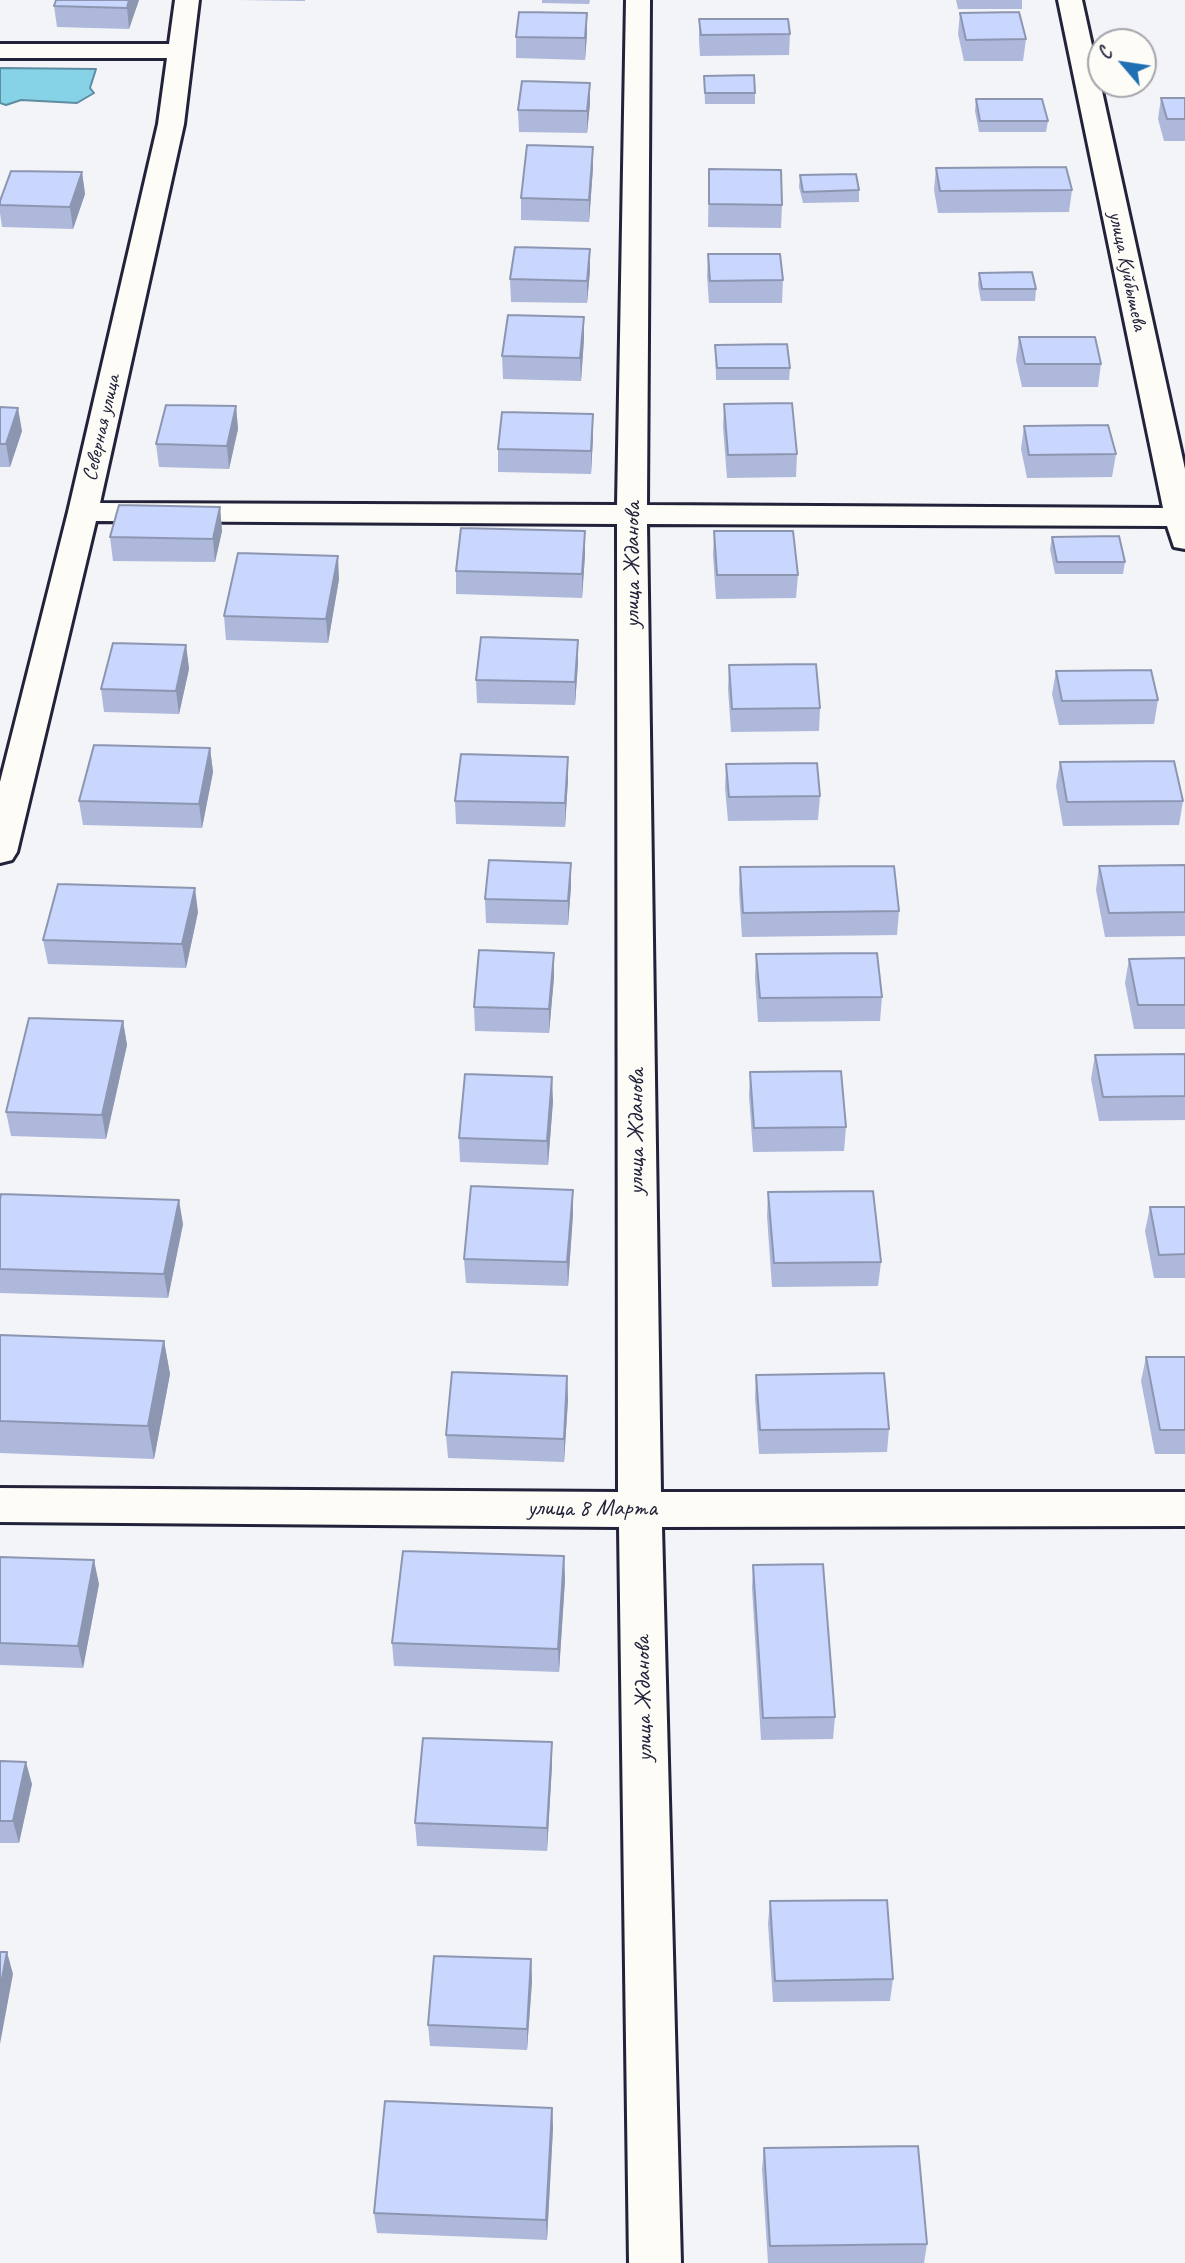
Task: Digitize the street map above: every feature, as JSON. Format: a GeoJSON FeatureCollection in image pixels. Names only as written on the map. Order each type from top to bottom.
{"type":"FeatureCollection","features":[{"type":"Feature","properties":{"kind":"street","name":"Северная улица"},"geometry":{"type":"LineString","coordinates":[[0,852],[83,512],[171,124],[187,0]]}},
{"type":"Feature","properties":{"kind":"street","name":"улица Жданова"},"geometry":{"type":"LineString","coordinates":[[638,0],[632,513],[640,1510],[655,2263]]}},
{"type":"Feature","properties":{"kind":"street","name":"улица Куйбышева"},"geometry":{"type":"LineString","coordinates":[[1070,0],[1183,525]]}},
{"type":"Feature","properties":{"kind":"street"},"geometry":{"type":"LineString","coordinates":[[0,51],[181,51]]}},
{"type":"Feature","properties":{"kind":"street"},"geometry":{"type":"LineString","coordinates":[[83,512],[632,513],[1183,525]]}},
{"type":"Feature","properties":{"kind":"street","name":"улица 8 Марта"},"geometry":{"type":"LineString","coordinates":[[0,1505],[640,1510],[1185,1509]]}},
{"type":"Feature","properties":{"kind":"water"},"geometry":{"type":"Polygon","coordinates":[[[0,68],[96,69],[90,88],[94,93],[77,103],[21,100],[6,105],[0,103],[0,68]]]}},
{"type":"Feature","properties":{"kind":"building"},"geometry":{"type":"Polygon","coordinates":[[[56,0],[129,0],[127,8],[54,6],[56,0]]]}},
{"type":"Feature","properties":{"kind":"building"},"geometry":{"type":"Polygon","coordinates":[[[519,12],[587,13],[585,38],[516,37],[519,12]]]}},
{"type":"Feature","properties":{"kind":"building"},"geometry":{"type":"Polygon","coordinates":[[[1019,12],[1026,39],[966,40],[960,13],[1019,12]]]}},
{"type":"Feature","properties":{"kind":"building"},"geometry":{"type":"Polygon","coordinates":[[[699,19],[788,19],[790,34],[701,35],[699,19]]]}},
{"type":"Feature","properties":{"kind":"building"},"geometry":{"type":"Polygon","coordinates":[[[754,75],[755,93],[705,93],[704,76],[754,75]]]}},
{"type":"Feature","properties":{"kind":"building"},"geometry":{"type":"Polygon","coordinates":[[[522,81],[590,83],[587,111],[518,110],[522,81]]]}},
{"type":"Feature","properties":{"kind":"building"},"geometry":{"type":"Polygon","coordinates":[[[1161,98],[1185,98],[1185,119],[1167,119],[1161,98]]]}},
{"type":"Feature","properties":{"kind":"building"},"geometry":{"type":"Polygon","coordinates":[[[976,99],[1042,99],[1048,121],[980,121],[976,99]]]}},
{"type":"Feature","properties":{"kind":"building"},"geometry":{"type":"Polygon","coordinates":[[[527,145],[593,147],[589,200],[521,198],[527,145]]]}},
{"type":"Feature","properties":{"kind":"building"},"geometry":{"type":"Polygon","coordinates":[[[1066,167],[1072,190],[940,191],[936,168],[1066,167]]]}},
{"type":"Feature","properties":{"kind":"building"},"geometry":{"type":"Polygon","coordinates":[[[709,169],[781,170],[782,205],[709,204],[709,169]]]}},
{"type":"Feature","properties":{"kind":"building"},"geometry":{"type":"Polygon","coordinates":[[[11,171],[82,172],[70,207],[0,205],[11,171]]]}},
{"type":"Feature","properties":{"kind":"building"},"geometry":{"type":"Polygon","coordinates":[[[856,174],[859,190],[803,192],[800,175],[856,174]]]}},
{"type":"Feature","properties":{"kind":"building"},"geometry":{"type":"Polygon","coordinates":[[[515,247],[590,249],[587,281],[510,279],[515,247]]]}},
{"type":"Feature","properties":{"kind":"building"},"geometry":{"type":"Polygon","coordinates":[[[708,254],[780,254],[783,280],[710,281],[708,254]]]}},
{"type":"Feature","properties":{"kind":"building"},"geometry":{"type":"Polygon","coordinates":[[[1032,272],[1036,289],[982,289],[979,273],[1032,272]]]}},
{"type":"Feature","properties":{"kind":"building"},"geometry":{"type":"Polygon","coordinates":[[[508,315],[584,317],[580,358],[502,356],[508,315]]]}},
{"type":"Feature","properties":{"kind":"building"},"geometry":{"type":"Polygon","coordinates":[[[1019,337],[1095,337],[1101,364],[1025,364],[1019,337]]]}},
{"type":"Feature","properties":{"kind":"building"},"geometry":{"type":"Polygon","coordinates":[[[787,344],[790,368],[717,368],[715,345],[787,344]]]}},
{"type":"Feature","properties":{"kind":"building"},"geometry":{"type":"Polygon","coordinates":[[[792,403],[797,454],[728,455],[724,404],[792,403]]]}},
{"type":"Feature","properties":{"kind":"building"},"geometry":{"type":"Polygon","coordinates":[[[166,405],[236,406],[227,446],[156,444],[166,405]]]}},
{"type":"Feature","properties":{"kind":"building"},"geometry":{"type":"Polygon","coordinates":[[[0,407],[18,408],[6,444],[0,444],[0,407]]]}},
{"type":"Feature","properties":{"kind":"building"},"geometry":{"type":"Polygon","coordinates":[[[502,412],[593,414],[591,451],[498,449],[502,412]]]}},
{"type":"Feature","properties":{"kind":"building"},"geometry":{"type":"Polygon","coordinates":[[[1108,425],[1116,454],[1029,455],[1024,426],[1108,425]]]}},
{"type":"Feature","properties":{"kind":"building"},"geometry":{"type":"Polygon","coordinates":[[[119,505],[220,507],[213,539],[110,537],[119,505]]]}},
{"type":"Feature","properties":{"kind":"building"},"geometry":{"type":"Polygon","coordinates":[[[461,528],[585,531],[582,574],[456,571],[461,528]]]}},
{"type":"Feature","properties":{"kind":"building"},"geometry":{"type":"Polygon","coordinates":[[[714,531],[793,531],[798,575],[717,575],[714,531]]]}},
{"type":"Feature","properties":{"kind":"building"},"geometry":{"type":"Polygon","coordinates":[[[1119,536],[1125,562],[1057,562],[1052,537],[1119,536]]]}},
{"type":"Feature","properties":{"kind":"building"},"geometry":{"type":"Polygon","coordinates":[[[238,553],[338,556],[326,619],[224,616],[238,553]]]}},
{"type":"Feature","properties":{"kind":"building"},"geometry":{"type":"Polygon","coordinates":[[[481,637],[578,640],[575,682],[476,680],[481,637]]]}},
{"type":"Feature","properties":{"kind":"building"},"geometry":{"type":"Polygon","coordinates":[[[113,643],[186,645],[176,691],[101,689],[113,643]]]}},
{"type":"Feature","properties":{"kind":"building"},"geometry":{"type":"Polygon","coordinates":[[[816,664],[820,708],[732,709],[729,665],[816,664]]]}},
{"type":"Feature","properties":{"kind":"building"},"geometry":{"type":"Polygon","coordinates":[[[1151,670],[1158,700],[1062,701],[1056,671],[1151,670]]]}},
{"type":"Feature","properties":{"kind":"building"},"geometry":{"type":"Polygon","coordinates":[[[94,745],[210,748],[199,804],[79,801],[94,745]]]}},
{"type":"Feature","properties":{"kind":"building"},"geometry":{"type":"Polygon","coordinates":[[[461,754],[568,757],[565,803],[455,801],[461,754]]]}},
{"type":"Feature","properties":{"kind":"building"},"geometry":{"type":"Polygon","coordinates":[[[1174,761],[1183,801],[1067,802],[1060,762],[1174,761]]]}},
{"type":"Feature","properties":{"kind":"building"},"geometry":{"type":"Polygon","coordinates":[[[817,763],[820,796],[729,797],[726,764],[817,763]]]}},
{"type":"Feature","properties":{"kind":"building"},"geometry":{"type":"Polygon","coordinates":[[[489,860],[571,863],[568,901],[485,899],[489,860]]]}},
{"type":"Feature","properties":{"kind":"building"},"geometry":{"type":"Polygon","coordinates":[[[1185,865],[1185,912],[1109,913],[1099,866],[1185,865]]]}},
{"type":"Feature","properties":{"kind":"building"},"geometry":{"type":"Polygon","coordinates":[[[894,866],[899,911],[743,913],[740,867],[894,866]]]}},
{"type":"Feature","properties":{"kind":"building"},"geometry":{"type":"Polygon","coordinates":[[[58,884],[195,888],[182,944],[43,940],[58,884]]]}},
{"type":"Feature","properties":{"kind":"building"},"geometry":{"type":"Polygon","coordinates":[[[479,950],[554,953],[549,1009],[474,1007],[479,950]]]}},
{"type":"Feature","properties":{"kind":"building"},"geometry":{"type":"Polygon","coordinates":[[[877,953],[882,997],[760,998],[756,954],[877,953]]]}},
{"type":"Feature","properties":{"kind":"building"},"geometry":{"type":"Polygon","coordinates":[[[1185,958],[1185,1005],[1138,1005],[1129,959],[1185,958]]]}},
{"type":"Feature","properties":{"kind":"building"},"geometry":{"type":"Polygon","coordinates":[[[29,1018],[123,1021],[102,1115],[6,1112],[29,1018]]]}},
{"type":"Feature","properties":{"kind":"building"},"geometry":{"type":"Polygon","coordinates":[[[1185,1054],[1185,1096],[1103,1097],[1095,1055],[1185,1054]]]}},
{"type":"Feature","properties":{"kind":"building"},"geometry":{"type":"Polygon","coordinates":[[[841,1071],[846,1127],[754,1128],[750,1072],[841,1071]]]}},
{"type":"Feature","properties":{"kind":"building"},"geometry":{"type":"Polygon","coordinates":[[[465,1074],[552,1077],[547,1141],[459,1138],[465,1074]]]}},
{"type":"Feature","properties":{"kind":"building"},"geometry":{"type":"Polygon","coordinates":[[[471,1186],[573,1190],[567,1262],[464,1259],[471,1186]]]}},
{"type":"Feature","properties":{"kind":"building"},"geometry":{"type":"Polygon","coordinates":[[[873,1191],[881,1262],[774,1263],[768,1192],[873,1191]]]}},
{"type":"Feature","properties":{"kind":"building"},"geometry":{"type":"Polygon","coordinates":[[[1,1194],[179,1200],[164,1274],[0,1269],[1,1194]]]}},
{"type":"Feature","properties":{"kind":"building"},"geometry":{"type":"Polygon","coordinates":[[[1150,1207],[1185,1207],[1185,1254],[1159,1255],[1150,1207]]]}},
{"type":"Feature","properties":{"kind":"building"},"geometry":{"type":"Polygon","coordinates":[[[0,1335],[164,1341],[148,1426],[0,1421],[0,1335]]]}},
{"type":"Feature","properties":{"kind":"building"},"geometry":{"type":"Polygon","coordinates":[[[1146,1357],[1185,1357],[1185,1430],[1160,1430],[1146,1357]]]}},
{"type":"Feature","properties":{"kind":"building"},"geometry":{"type":"Polygon","coordinates":[[[452,1372],[567,1376],[564,1439],[446,1435],[452,1372]]]}},
{"type":"Feature","properties":{"kind":"building"},"geometry":{"type":"Polygon","coordinates":[[[884,1373],[889,1429],[760,1430],[756,1375],[884,1373]]]}},
{"type":"Feature","properties":{"kind":"building"},"geometry":{"type":"Polygon","coordinates":[[[403,1551],[564,1556],[558,1649],[392,1643],[403,1551]]]}},
{"type":"Feature","properties":{"kind":"building"},"geometry":{"type":"Polygon","coordinates":[[[0,1557],[94,1560],[78,1646],[0,1643],[0,1557]]]}},
{"type":"Feature","properties":{"kind":"building"},"geometry":{"type":"Polygon","coordinates":[[[823,1564],[835,1717],[763,1718],[753,1565],[823,1564]]]}},
{"type":"Feature","properties":{"kind":"building"},"geometry":{"type":"Polygon","coordinates":[[[423,1738],[552,1742],[547,1828],[415,1823],[423,1738]]]}},
{"type":"Feature","properties":{"kind":"building"},"geometry":{"type":"Polygon","coordinates":[[[0,1761],[26,1762],[13,1821],[0,1821],[0,1761]]]}},
{"type":"Feature","properties":{"kind":"building"},"geometry":{"type":"Polygon","coordinates":[[[887,1900],[893,1979],[775,1981],[770,1901],[887,1900]]]}},
{"type":"Feature","properties":{"kind":"building"},"geometry":{"type":"Polygon","coordinates":[[[0,1952],[7,1952],[0,1989],[0,1952]]]}},
{"type":"Feature","properties":{"kind":"building"},"geometry":{"type":"Polygon","coordinates":[[[434,1956],[531,1959],[527,2029],[428,2025],[434,1956]]]}},
{"type":"Feature","properties":{"kind":"building"},"geometry":{"type":"Polygon","coordinates":[[[385,2101],[552,2108],[546,2220],[374,2213],[385,2101]]]}},
{"type":"Feature","properties":{"kind":"building"},"geometry":{"type":"Polygon","coordinates":[[[918,2146],[927,2244],[770,2246],[764,2148],[918,2146]]]}}]}
